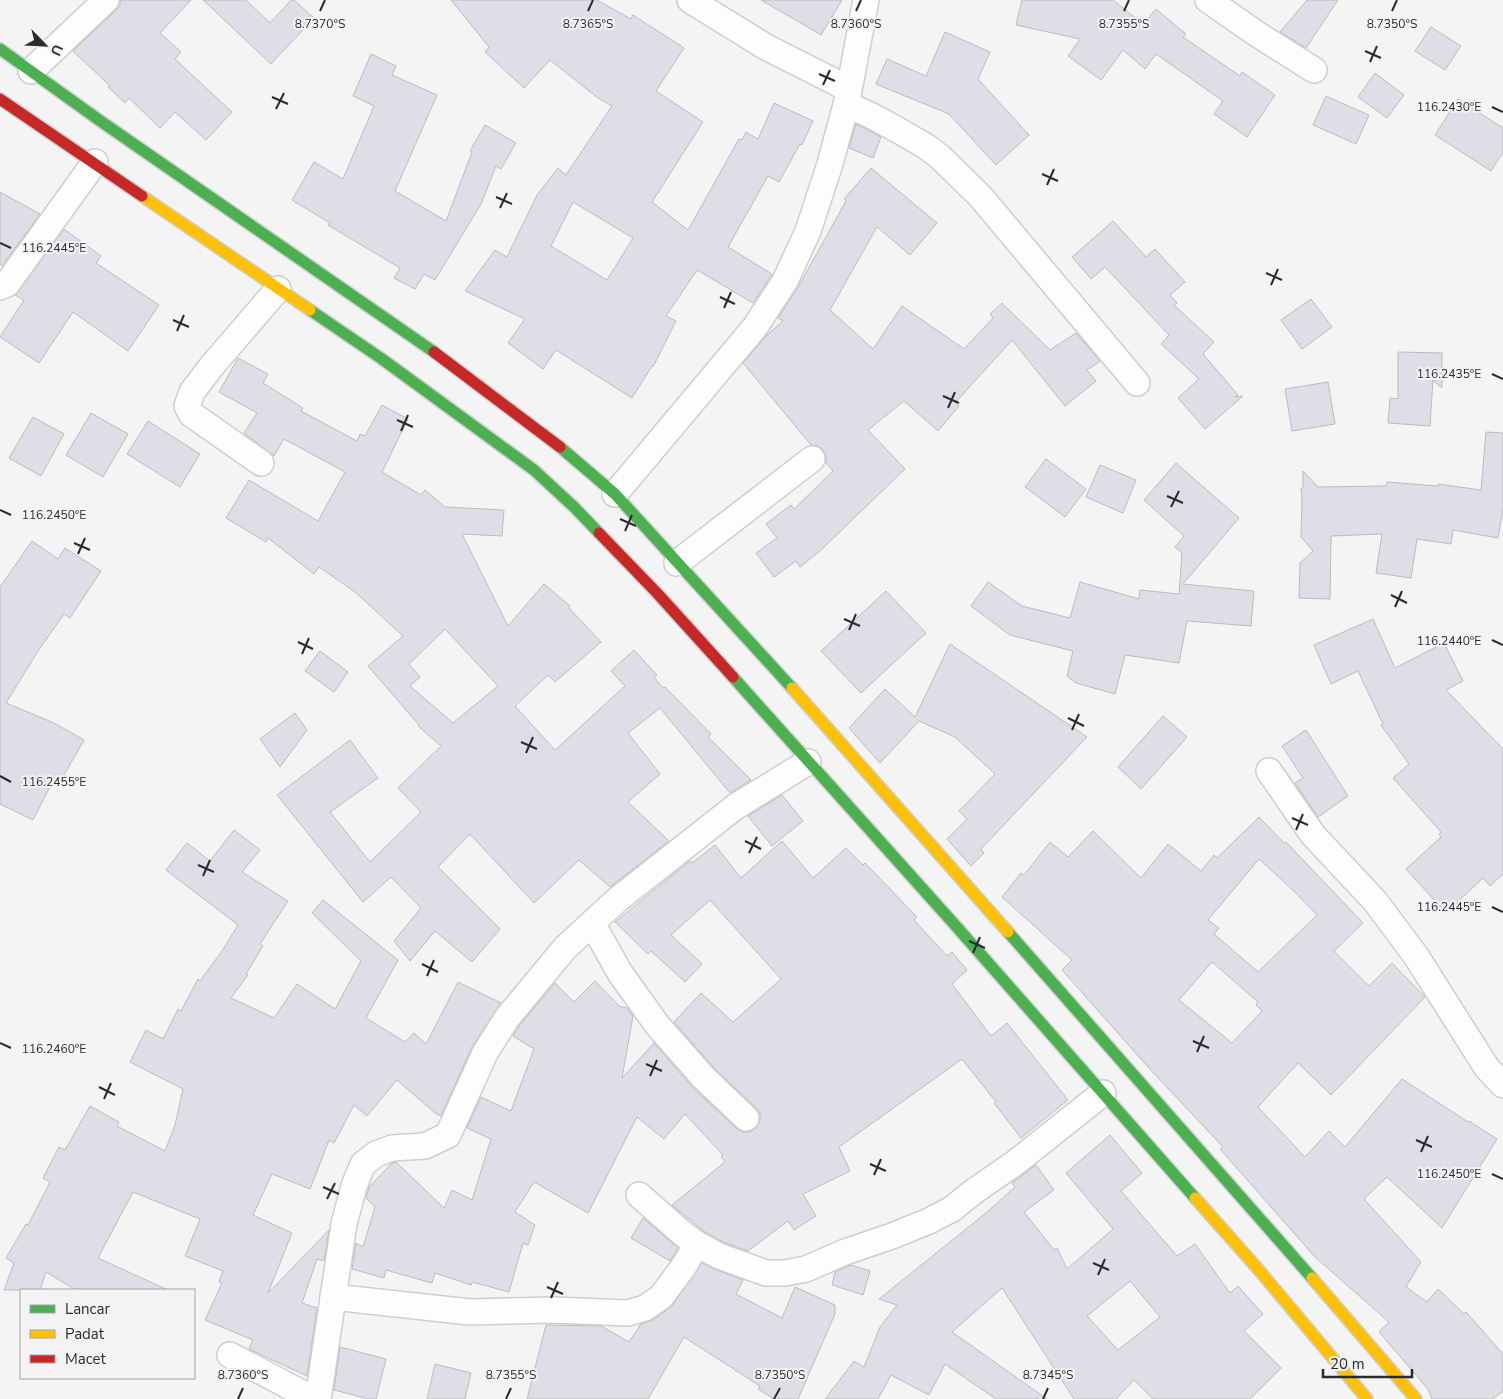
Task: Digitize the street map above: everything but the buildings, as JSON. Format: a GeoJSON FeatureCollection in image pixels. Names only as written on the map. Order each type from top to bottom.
{"type":"FeatureCollection","features":[{"type":"Feature","properties":{"kind":"highway"},"geometry":{"type":"LineString","coordinates":[[0,49],[265,241],[417,340],[555,443],[615,494],[837,738],[979,905],[1276,1236],[1416,1399]]}},
{"type":"Feature","properties":{"kind":"highway"},"geometry":{"type":"LineString","coordinates":[[0,99],[250,264],[278,289],[382,359],[534,470],[574,507],[657,593],[808,762],[959,922],[1103,1092],[1258,1269],[1367,1399]]}},
{"type":"Feature","properties":{"kind":"street"},"geometry":{"type":"LineString","coordinates":[[32,71],[106,0]]}},
{"type":"Feature","properties":{"kind":"street"},"geometry":{"type":"LineString","coordinates":[[690,0],[848,97],[888,125],[927,147],[940,157],[980,196],[1137,383]]}},
{"type":"Feature","properties":{"kind":"street"},"geometry":{"type":"LineString","coordinates":[[615,494],[755,327],[785,281],[810,223],[830,164],[848,97],[866,0]]}},
{"type":"Feature","properties":{"kind":"street"},"geometry":{"type":"LineString","coordinates":[[1208,0],[1249,29],[1314,70]]}},
{"type":"Feature","properties":{"kind":"street"},"geometry":{"type":"LineString","coordinates":[[0,287],[7,284],[95,162]]}},
{"type":"Feature","properties":{"kind":"street"},"geometry":{"type":"LineString","coordinates":[[261,463],[191,414],[187,406],[192,392],[211,367],[278,289]]}},
{"type":"Feature","properties":{"kind":"street"},"geometry":{"type":"LineString","coordinates":[[677,563],[812,459]]}},
{"type":"Feature","properties":{"kind":"street"},"geometry":{"type":"LineString","coordinates":[[318,1399],[344,1224],[354,1186],[363,1164],[376,1154],[392,1148],[425,1146],[448,1135],[484,1053],[507,1018],[565,948],[617,900],[736,807],[808,762]]}},
{"type":"Feature","properties":{"kind":"street"},"geometry":{"type":"LineString","coordinates":[[1270,771],[1314,835],[1375,900],[1410,948],[1487,1068],[1503,1085]]}},
{"type":"Feature","properties":{"kind":"street"},"geometry":{"type":"LineString","coordinates":[[592,923],[620,973],[658,1026],[704,1078],[746,1118]]}},
{"type":"Feature","properties":{"kind":"street"},"geometry":{"type":"LineString","coordinates":[[639,1195],[682,1233],[719,1256],[766,1273],[785,1273],[806,1269],[845,1252],[920,1225],[952,1209],[1015,1163],[1103,1092]]}},
{"type":"Feature","properties":{"kind":"street"},"geometry":{"type":"LineString","coordinates":[[333,1297],[470,1312],[553,1310],[628,1313],[645,1308],[661,1297],[698,1244]]}},
{"type":"Feature","properties":{"kind":"street"},"geometry":{"type":"LineString","coordinates":[[230,1355],[313,1399]]}},
{"type":"Feature","properties":{"kind":"traffic: fast"},"geometry":{"type":"LineString","coordinates":[[0,49],[99,120],[434,352]]}},
{"type":"Feature","properties":{"kind":"traffic: fast"},"geometry":{"type":"LineString","coordinates":[[310,310],[382,359],[534,470],[599,533]]}},
{"type":"Feature","properties":{"kind":"traffic: fast"},"geometry":{"type":"LineString","coordinates":[[560,447],[615,494],[792,688]]}},
{"type":"Feature","properties":{"kind":"traffic: fast"},"geometry":{"type":"LineString","coordinates":[[733,677],[955,925],[1195,1198]]}},
{"type":"Feature","properties":{"kind":"traffic: fast"},"geometry":{"type":"LineString","coordinates":[[1008,932],[1312,1278]]}},
{"type":"Feature","properties":{"kind":"traffic: slow"},"geometry":{"type":"LineString","coordinates":[[142,196],[310,310]]}},
{"type":"Feature","properties":{"kind":"traffic: slow"},"geometry":{"type":"LineString","coordinates":[[792,688],[1008,932]]}},
{"type":"Feature","properties":{"kind":"traffic: slow"},"geometry":{"type":"LineString","coordinates":[[1195,1198],[1258,1269],[1367,1399]]}},
{"type":"Feature","properties":{"kind":"traffic: slow"},"geometry":{"type":"LineString","coordinates":[[1312,1278],[1416,1399]]}},
{"type":"Feature","properties":{"kind":"traffic: jam"},"geometry":{"type":"LineString","coordinates":[[0,99],[142,196]]}},
{"type":"Feature","properties":{"kind":"traffic: jam"},"geometry":{"type":"LineString","coordinates":[[434,352],[560,447]]}},
{"type":"Feature","properties":{"kind":"traffic: jam"},"geometry":{"type":"LineString","coordinates":[[599,533],[657,593],[733,677]]}}]}
